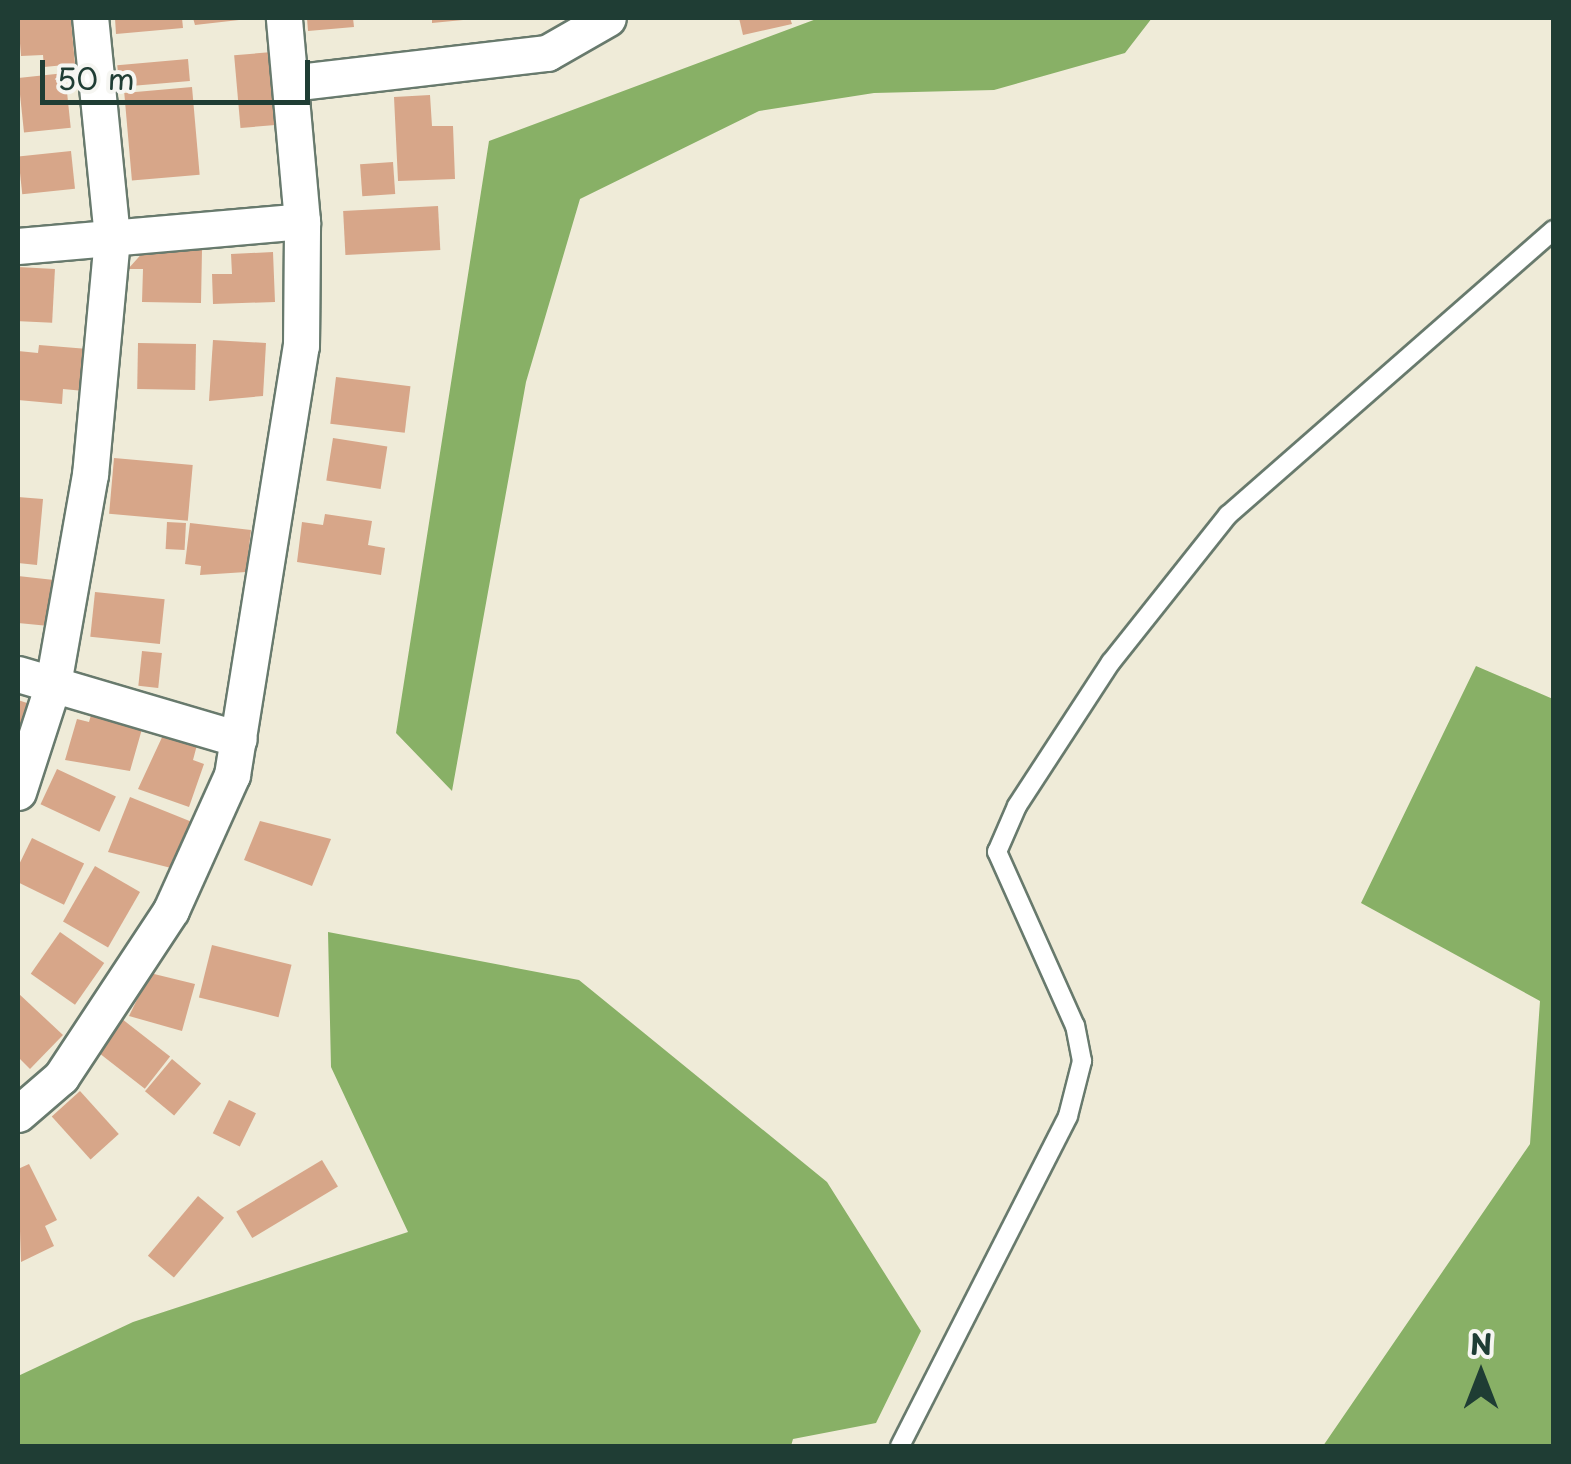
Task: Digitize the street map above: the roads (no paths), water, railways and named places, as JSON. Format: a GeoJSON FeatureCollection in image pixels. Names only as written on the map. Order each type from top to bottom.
{"type":"FeatureCollection","features":[{"type":"Feature","properties":{"kind":"street"},"geometry":{"type":"LineString","coordinates":[[18,792],[53,684],[90,475],[112,238],[90,18]]}},
{"type":"Feature","properties":{"kind":"street"},"geometry":{"type":"LineString","coordinates":[[18,1114],[61,1076],[171,910],[232,775],[302,346],[302,221],[284,18]]}},
{"type":"Feature","properties":{"kind":"street"},"geometry":{"type":"LineString","coordinates":[[290,83],[547,53],[608,18]]}},
{"type":"Feature","properties":{"kind":"street"},"geometry":{"type":"LineString","coordinates":[[18,246],[302,221]]}},
{"type":"Feature","properties":{"kind":"street"},"geometry":{"type":"LineString","coordinates":[[18,674],[239,739]]}},
{"type":"Feature","properties":{"kind":"lane"},"geometry":{"type":"LineString","coordinates":[[900,1446],[1068,1116],[1082,1061],[1075,1026],[997,852],[1017,806],[1111,662],[1228,515],[1554,230]]}}]}
